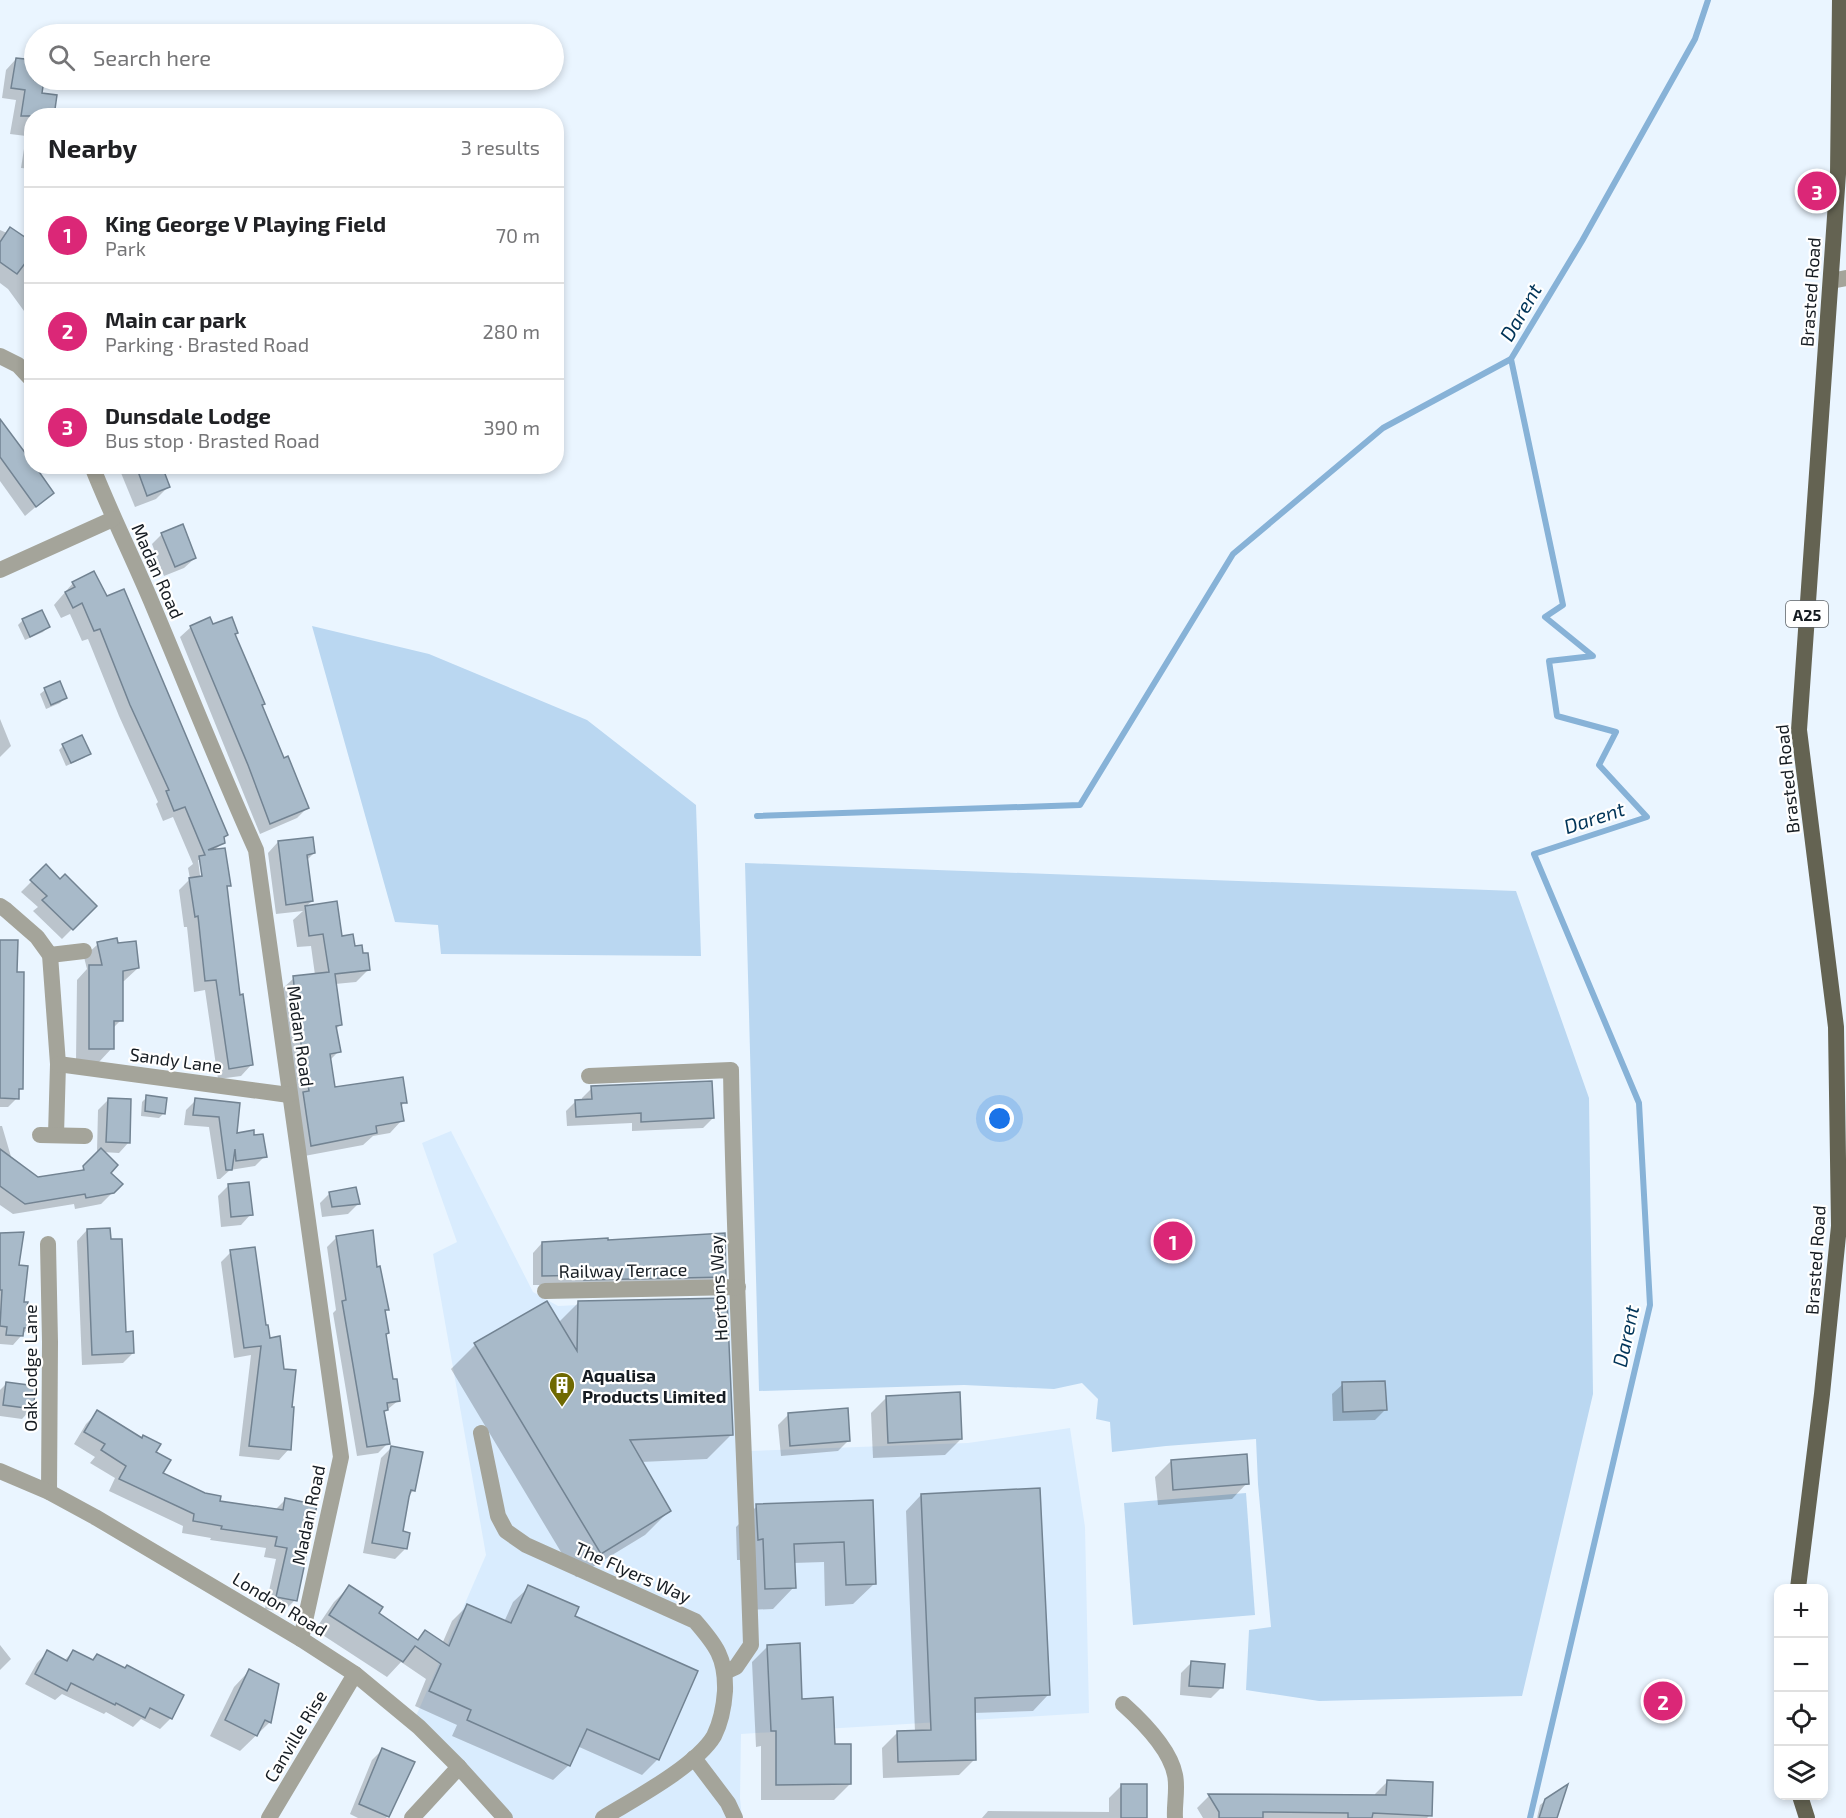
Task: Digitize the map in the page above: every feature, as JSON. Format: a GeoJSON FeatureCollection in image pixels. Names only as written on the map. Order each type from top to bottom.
{"type":"FeatureCollection","features":[{"type":"Feature","properties":{"kind":"main road","name":"Brasted Road"},"geometry":{"type":"LineString","coordinates":[[1798,1584],[1822,1394],[1839,1226],[1836,1027],[1799,730],[1838,280],[1840,0]]}},
{"type":"Feature","properties":{"kind":"main road"},"geometry":{"type":"LineString","coordinates":[[1801,1800],[1806,1818]]}},
{"type":"Feature","properties":{"kind":"street"},"geometry":{"type":"LineString","coordinates":[[0,356],[18,365],[24,371]]}},
{"type":"Feature","properties":{"kind":"street","name":"Madan Road"},"geometry":{"type":"LineString","coordinates":[[95,474],[256,850],[341,1457],[301,1639]]}},
{"type":"Feature","properties":{"kind":"street"},"geometry":{"type":"LineString","coordinates":[[0,570],[113,519]]}},
{"type":"Feature","properties":{"kind":"street"},"geometry":{"type":"LineString","coordinates":[[0,906],[38,938],[50,955],[58,1064],[48,1135],[85,1136]]}},
{"type":"Feature","properties":{"kind":"street"},"geometry":{"type":"LineString","coordinates":[[50,955],[84,951]]}},
{"type":"Feature","properties":{"kind":"street","name":"Sandy Lane"},"geometry":{"type":"LineString","coordinates":[[58,1064],[290,1095]]}},
{"type":"Feature","properties":{"kind":"street","name":"Hortons Way"},"geometry":{"type":"LineString","coordinates":[[589,1076],[731,1070],[732,1164],[751,1645],[736,1667],[725,1672]]}},
{"type":"Feature","properties":{"kind":"street","name":"Oak Lodge Lane"},"geometry":{"type":"LineString","coordinates":[[48,1244],[49,1492]]}},
{"type":"Feature","properties":{"kind":"street","name":"Railway Terrace"},"geometry":{"type":"LineString","coordinates":[[545,1291],[738,1287]]}},
{"type":"Feature","properties":{"kind":"street","name":"The Flyers Way"},"geometry":{"type":"LineString","coordinates":[[481,1433],[498,1516],[506,1532],[526,1545],[695,1622],[715,1644],[725,1672],[724,1708],[714,1736],[687,1765],[603,1818]]}},
{"type":"Feature","properties":{"kind":"street","name":"London Road"},"geometry":{"type":"LineString","coordinates":[[0,1471],[49,1492],[159,1554],[355,1674],[418,1727],[459,1767],[505,1818]]}},
{"type":"Feature","properties":{"kind":"street","name":"Canville Rise"},"geometry":{"type":"LineString","coordinates":[[269,1818],[355,1674]]}},
{"type":"Feature","properties":{"kind":"street"},"geometry":{"type":"LineString","coordinates":[[1123,1704],[1146,1725],[1168,1758],[1175,1775],[1175,1818]]}},
{"type":"Feature","properties":{"kind":"street"},"geometry":{"type":"LineString","coordinates":[[694,1758],[728,1803],[735,1818]]}},
{"type":"Feature","properties":{"kind":"street"},"geometry":{"type":"LineString","coordinates":[[412,1818],[459,1767]]}},
{"type":"Feature","properties":{"kind":"shaded area"},"geometry":{"type":"Polygon","coordinates":[[[312,626],[429,654],[587,720],[696,805],[701,956],[441,954],[438,925],[395,922],[312,626]]]}},
{"type":"Feature","properties":{"kind":"shaded area"},"geometry":{"type":"Polygon","coordinates":[[[745,863],[1516,891],[1589,1098],[1593,1394],[1522,1696],[1319,1701],[1246,1690],[1249,1630],[1271,1627],[1256,1439],[1112,1452],[1110,1422],[1096,1419],[1098,1399],[1082,1383],[1054,1389],[964,1385],[759,1391],[745,863]]]}},
{"type":"Feature","properties":{"kind":"shaded area"},"geometry":{"type":"Polygon","coordinates":[[[451,1131],[533,1292],[558,1306],[739,1297],[749,1451],[968,1443],[1070,1428],[1085,1527],[1089,1713],[741,1734],[742,1818],[500,1818],[413,1723],[486,1555],[433,1254],[457,1242],[422,1143],[451,1131]]]}},
{"type":"Feature","properties":{"kind":"shaded area"},"geometry":{"type":"Polygon","coordinates":[[[1246,1493],[1255,1615],[1133,1625],[1124,1503],[1246,1493]]]}},
{"type":"Feature","properties":{"kind":"building"},"geometry":{"type":"Polygon","coordinates":[[[16,58],[24,59],[24,90],[11,88],[16,58]]]}},
{"type":"Feature","properties":{"kind":"building"},"geometry":{"type":"Polygon","coordinates":[[[25,90],[42,90],[42,93],[57,95],[55,108],[24,108],[24,116],[21,116],[25,90]]]}},
{"type":"Feature","properties":{"kind":"building"},"geometry":{"type":"Polygon","coordinates":[[[10,227],[24,237],[24,265],[17,274],[0,262],[0,242],[10,227]]]}},
{"type":"Feature","properties":{"kind":"building"},"geometry":{"type":"Polygon","coordinates":[[[0,419],[24,451],[24,474],[41,474],[54,493],[36,507],[0,457],[0,419]]]}},
{"type":"Feature","properties":{"kind":"building"},"geometry":{"type":"Polygon","coordinates":[[[139,474],[165,474],[170,487],[147,496],[139,474]]]}},
{"type":"Feature","properties":{"kind":"building"},"geometry":{"type":"Polygon","coordinates":[[[183,524],[196,558],[175,567],[161,533],[183,524]]]}},
{"type":"Feature","properties":{"kind":"building"},"geometry":{"type":"Polygon","coordinates":[[[94,571],[107,596],[124,589],[228,835],[224,837],[225,843],[208,850],[225,848],[231,886],[227,886],[240,995],[243,994],[253,1065],[229,1069],[216,980],[205,981],[198,916],[195,917],[189,878],[202,876],[199,856],[205,855],[185,807],[174,811],[166,791],[169,790],[130,705],[100,629],[94,631],[82,603],[73,608],[65,592],[75,587],[72,582],[94,571]]]}},
{"type":"Feature","properties":{"kind":"building"},"geometry":{"type":"Polygon","coordinates":[[[42,610],[50,627],[30,637],[22,619],[42,610]]]}},
{"type":"Feature","properties":{"kind":"building"},"geometry":{"type":"Polygon","coordinates":[[[210,617],[213,624],[232,617],[238,633],[235,634],[265,704],[262,705],[284,758],[288,756],[309,808],[270,824],[190,626],[210,617]]]}},
{"type":"Feature","properties":{"kind":"building"},"geometry":{"type":"Polygon","coordinates":[[[60,681],[67,698],[51,705],[44,688],[60,681]]]}},
{"type":"Feature","properties":{"kind":"building"},"geometry":{"type":"Polygon","coordinates":[[[82,735],[91,754],[71,763],[62,744],[82,735]]]}},
{"type":"Feature","properties":{"kind":"building"},"geometry":{"type":"Polygon","coordinates":[[[313,837],[315,853],[307,855],[313,901],[286,905],[278,841],[313,837]]]}},
{"type":"Feature","properties":{"kind":"building"},"geometry":{"type":"Polygon","coordinates":[[[46,864],[60,879],[65,874],[97,906],[73,930],[42,900],[47,896],[30,880],[46,864]]]}},
{"type":"Feature","properties":{"kind":"building"},"geometry":{"type":"Polygon","coordinates":[[[337,901],[342,936],[353,934],[355,946],[362,945],[363,953],[368,953],[370,970],[335,974],[342,1025],[336,1026],[341,1052],[330,1054],[335,1087],[403,1077],[407,1103],[401,1103],[404,1121],[376,1126],[377,1133],[311,1146],[303,1092],[309,1091],[293,976],[329,972],[323,934],[309,936],[305,906],[337,901]]]}},
{"type":"Feature","properties":{"kind":"building"},"geometry":{"type":"Polygon","coordinates":[[[117,938],[118,943],[136,941],[139,968],[123,971],[123,1021],[114,1021],[114,1049],[89,1049],[89,965],[102,965],[97,942],[117,938]]]}},
{"type":"Feature","properties":{"kind":"building"},"geometry":{"type":"Polygon","coordinates":[[[0,940],[18,940],[17,972],[24,972],[23,1089],[19,1089],[19,1099],[0,1098],[0,940]]]}},
{"type":"Feature","properties":{"kind":"building"},"geometry":{"type":"Polygon","coordinates":[[[712,1081],[714,1118],[641,1122],[641,1113],[576,1117],[575,1100],[592,1099],[591,1086],[712,1081]]]}},
{"type":"Feature","properties":{"kind":"building"},"geometry":{"type":"Polygon","coordinates":[[[146,1095],[167,1098],[165,1114],[145,1111],[146,1095]]]}},
{"type":"Feature","properties":{"kind":"building"},"geometry":{"type":"Polygon","coordinates":[[[108,1098],[131,1099],[130,1143],[106,1142],[108,1098]]]}},
{"type":"Feature","properties":{"kind":"building"},"geometry":{"type":"Polygon","coordinates":[[[195,1098],[240,1103],[237,1133],[254,1130],[254,1135],[263,1134],[267,1157],[236,1161],[235,1149],[232,1170],[226,1170],[219,1117],[193,1115],[195,1098]]]}},
{"type":"Feature","properties":{"kind":"building"},"geometry":{"type":"Polygon","coordinates":[[[101,1148],[118,1165],[111,1173],[123,1184],[114,1193],[86,1198],[85,1194],[25,1204],[0,1186],[0,1149],[38,1177],[84,1170],[83,1166],[101,1148]]]}},
{"type":"Feature","properties":{"kind":"building"},"geometry":{"type":"Polygon","coordinates":[[[249,1182],[253,1215],[231,1217],[228,1184],[249,1182]]]}},
{"type":"Feature","properties":{"kind":"building"},"geometry":{"type":"Polygon","coordinates":[[[356,1187],[360,1204],[332,1207],[329,1192],[356,1187]]]}},
{"type":"Feature","properties":{"kind":"building"},"geometry":{"type":"Polygon","coordinates":[[[110,1228],[111,1239],[122,1239],[126,1332],[133,1331],[134,1353],[92,1355],[87,1229],[110,1228]]]}},
{"type":"Feature","properties":{"kind":"building"},"geometry":{"type":"Polygon","coordinates":[[[373,1230],[377,1267],[380,1266],[389,1310],[385,1310],[389,1333],[386,1334],[393,1379],[397,1379],[400,1401],[387,1403],[388,1410],[384,1411],[390,1444],[367,1447],[342,1301],[346,1300],[336,1236],[373,1230]]]}},
{"type":"Feature","properties":{"kind":"building"},"geometry":{"type":"Polygon","coordinates":[[[24,1232],[19,1265],[28,1266],[24,1302],[28,1302],[27,1307],[32,1308],[30,1328],[24,1328],[23,1336],[6,1335],[7,1327],[0,1326],[2,1290],[0,1290],[0,1233],[24,1232]]]}},
{"type":"Feature","properties":{"kind":"building"},"geometry":{"type":"Polygon","coordinates":[[[725,1233],[726,1277],[585,1280],[592,1275],[542,1276],[542,1242],[725,1233]]]}},
{"type":"Feature","properties":{"kind":"building"},"geometry":{"type":"Polygon","coordinates":[[[255,1247],[266,1325],[268,1325],[270,1338],[280,1336],[284,1369],[296,1370],[291,1450],[249,1446],[261,1346],[244,1348],[230,1250],[255,1247]]]}},
{"type":"Feature","properties":{"kind":"building"},"geometry":{"type":"Polygon","coordinates":[[[727,1298],[733,1435],[630,1440],[671,1511],[601,1554],[474,1343],[547,1301],[577,1351],[578,1301],[727,1298]]]}},
{"type":"Feature","properties":{"kind":"building"},"geometry":{"type":"Polygon","coordinates":[[[1385,1381],[1387,1410],[1343,1412],[1342,1382],[1385,1381]]]}},
{"type":"Feature","properties":{"kind":"building"},"geometry":{"type":"Polygon","coordinates":[[[6,1382],[36,1386],[33,1409],[3,1405],[6,1382]]]}},
{"type":"Feature","properties":{"kind":"building"},"geometry":{"type":"Polygon","coordinates":[[[960,1392],[962,1439],[888,1443],[886,1396],[960,1392]]]}},
{"type":"Feature","properties":{"kind":"building"},"geometry":{"type":"Polygon","coordinates":[[[848,1408],[850,1441],[790,1446],[788,1413],[848,1408]]]}},
{"type":"Feature","properties":{"kind":"building"},"geometry":{"type":"Polygon","coordinates":[[[97,1410],[142,1438],[143,1435],[161,1444],[156,1452],[171,1460],[163,1473],[205,1493],[221,1496],[220,1501],[283,1510],[285,1498],[317,1505],[297,1601],[276,1597],[287,1548],[275,1546],[277,1537],[221,1529],[222,1526],[193,1521],[194,1514],[119,1479],[126,1466],[101,1450],[105,1444],[84,1432],[97,1410]]]}},
{"type":"Feature","properties":{"kind":"building"},"geometry":{"type":"Polygon","coordinates":[[[391,1446],[423,1452],[415,1491],[411,1490],[409,1497],[403,1531],[410,1533],[407,1549],[372,1543],[391,1446]]]}},
{"type":"Feature","properties":{"kind":"building"},"geometry":{"type":"Polygon","coordinates":[[[1247,1454],[1249,1484],[1173,1490],[1171,1460],[1247,1454]]]}},
{"type":"Feature","properties":{"kind":"building"},"geometry":{"type":"Polygon","coordinates":[[[1040,1488],[1050,1695],[975,1698],[976,1760],[898,1762],[897,1731],[931,1730],[921,1494],[1040,1488]]]}},
{"type":"Feature","properties":{"kind":"building"},"geometry":{"type":"Polygon","coordinates":[[[873,1500],[876,1584],[846,1585],[844,1542],[794,1544],[796,1588],[765,1589],[763,1539],[758,1540],[756,1504],[873,1500]]]}},
{"type":"Feature","properties":{"kind":"building"},"geometry":{"type":"Polygon","coordinates":[[[349,1585],[383,1607],[379,1613],[418,1640],[425,1630],[449,1646],[467,1604],[511,1623],[528,1585],[579,1607],[575,1616],[698,1671],[659,1760],[587,1729],[570,1766],[467,1720],[471,1710],[429,1691],[441,1664],[415,1646],[403,1662],[329,1615],[349,1585]]]}},
{"type":"Feature","properties":{"kind":"building"},"geometry":{"type":"Polygon","coordinates":[[[800,1643],[802,1699],[833,1697],[835,1744],[851,1744],[851,1784],[776,1785],[776,1731],[771,1731],[767,1645],[800,1643]]]}},
{"type":"Feature","properties":{"kind":"building"},"geometry":{"type":"Polygon","coordinates":[[[47,1650],[67,1661],[73,1650],[93,1660],[97,1654],[125,1668],[127,1665],[184,1695],[172,1719],[150,1708],[145,1718],[71,1683],[67,1691],[35,1674],[47,1650]]]}},
{"type":"Feature","properties":{"kind":"building"},"geometry":{"type":"Polygon","coordinates":[[[1191,1661],[1225,1664],[1223,1688],[1189,1686],[1191,1661]]]}},
{"type":"Feature","properties":{"kind":"building"},"geometry":{"type":"Polygon","coordinates":[[[249,1669],[279,1684],[271,1723],[265,1720],[257,1736],[225,1720],[249,1669]]]}},
{"type":"Feature","properties":{"kind":"building"},"geometry":{"type":"Polygon","coordinates":[[[382,1748],[415,1762],[389,1817],[359,1804],[382,1748]]]}},
{"type":"Feature","properties":{"kind":"building"},"geometry":{"type":"Polygon","coordinates":[[[1387,1780],[1433,1782],[1432,1816],[1373,1813],[1372,1818],[1348,1818],[1348,1813],[1263,1812],[1263,1818],[1219,1818],[1219,1812],[1208,1794],[1386,1795],[1387,1780]]]}},
{"type":"Feature","properties":{"kind":"building"},"geometry":{"type":"Polygon","coordinates":[[[1121,1784],[1147,1784],[1147,1818],[1121,1818],[1121,1784]]]}},
{"type":"Feature","properties":{"kind":"building"},"geometry":{"type":"Polygon","coordinates":[[[1568,1784],[1557,1818],[1539,1818],[1545,1799],[1568,1784]]]}},
{"type":"Feature","properties":{"kind":"waterway","name":"Darent"},"geometry":{"type":"LineString","coordinates":[[1530,1818],[1650,1305],[1639,1103],[1534,854],[1647,817],[1599,765],[1616,732],[1557,716],[1549,661],[1593,656],[1545,617],[1563,605],[1511,359],[1582,241],[1695,39],[1708,0]]}},
{"type":"Feature","properties":{"kind":"waterway"},"geometry":{"type":"LineString","coordinates":[[757,816],[1080,805],[1233,554],[1383,428],[1511,359]]}},
{"type":"Feature","properties":{"kind":"place","name":"Dunsdale Lodge"},"geometry":{"type":"Point","coordinates":[1817,191]}},
{"type":"Feature","properties":{"kind":"place","name":"King George V Playing Field"},"geometry":{"type":"Point","coordinates":[1173,1241]}},
{"type":"Feature","properties":{"kind":"place","name":"Aqualisa Products Limited"},"geometry":{"type":"Point","coordinates":[562,1408]}},
{"type":"Feature","properties":{"kind":"place","name":"Main car park"},"geometry":{"type":"Point","coordinates":[1663,1701]}}]}
